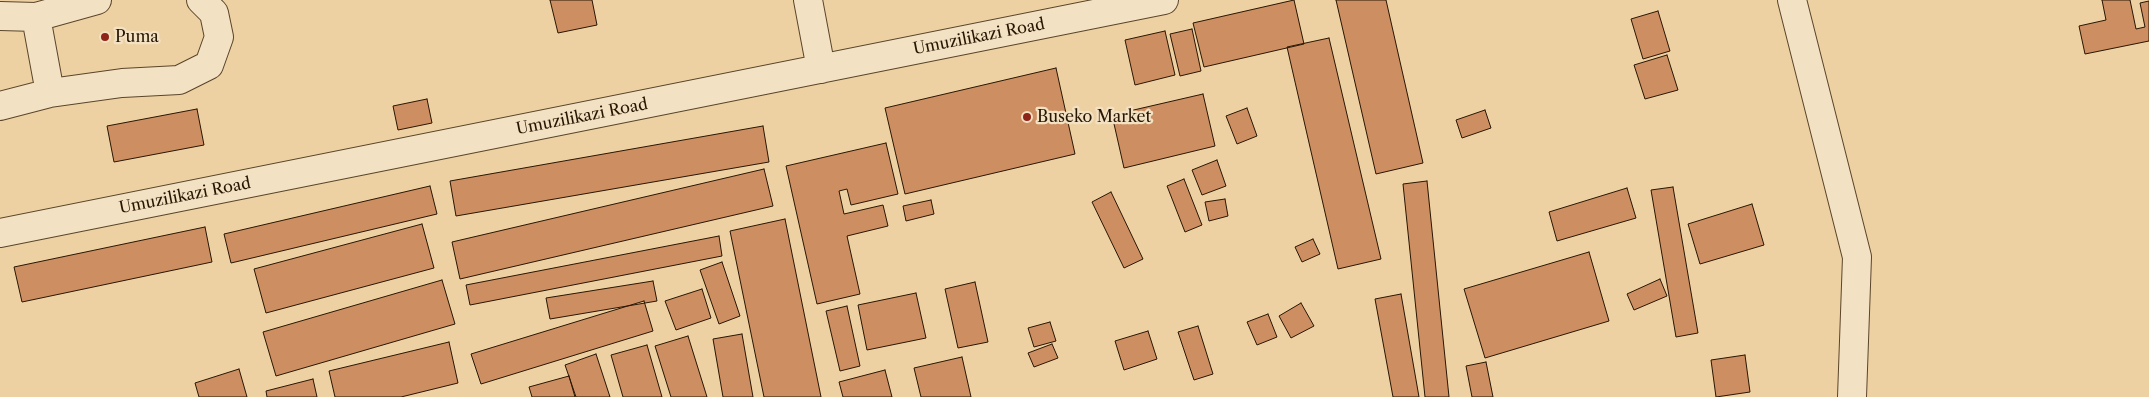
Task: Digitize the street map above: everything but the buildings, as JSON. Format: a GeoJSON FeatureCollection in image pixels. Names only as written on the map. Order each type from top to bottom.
{"type":"FeatureCollection","features":[{"type":"Feature","properties":{"kind":"street"},"geometry":{"type":"LineString","coordinates":[[0,16],[36,17],[96,0]]}},
{"type":"Feature","properties":{"kind":"street"},"geometry":{"type":"LineString","coordinates":[[0,106],[50,93],[122,83],[179,80],[209,65],[219,37],[214,12],[201,0]]}},
{"type":"Feature","properties":{"kind":"street"},"geometry":{"type":"LineString","coordinates":[[808,0],[821,69]]}},
{"type":"Feature","properties":{"kind":"street","name":"Umuzilikazi Road"},"geometry":{"type":"LineString","coordinates":[[0,233],[1164,0]]}},
{"type":"Feature","properties":{"kind":"street"},"geometry":{"type":"LineString","coordinates":[[1792,0],[1857,256],[1852,397]]}},
{"type":"Feature","properties":{"kind":"street"},"geometry":{"type":"LineString","coordinates":[[36,17],[50,93]]}},
{"type":"Feature","properties":{"kind":"place","name":"Puma"},"geometry":{"type":"Point","coordinates":[105,37]}},
{"type":"Feature","properties":{"kind":"place","name":"Buseko Market"},"geometry":{"type":"Point","coordinates":[1027,117]}}]}
